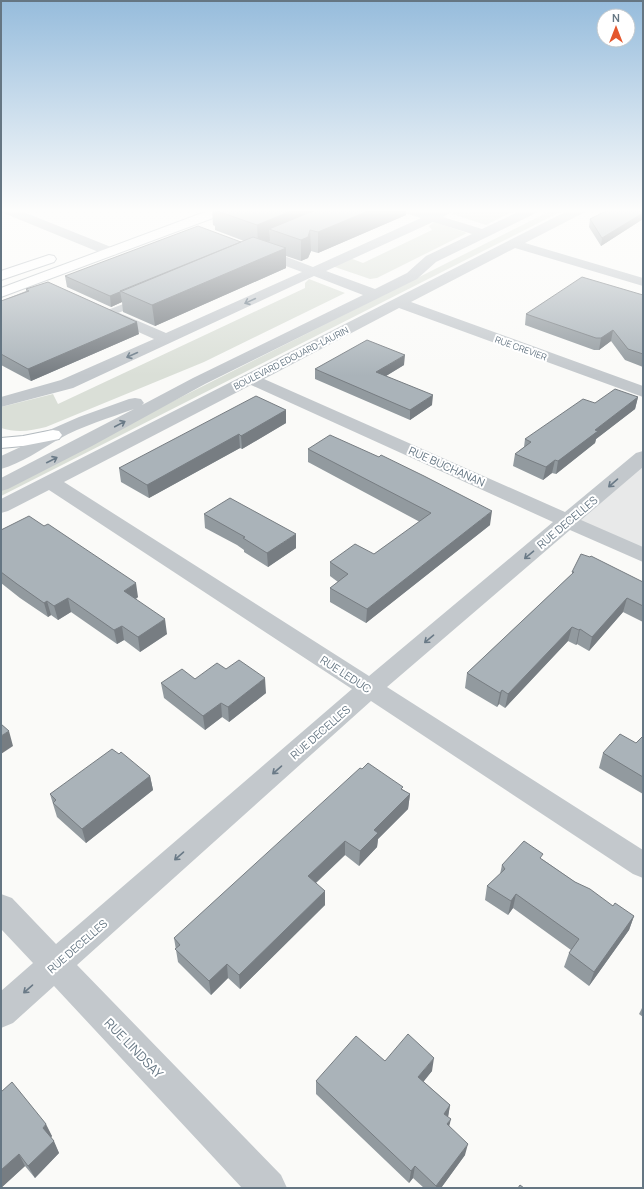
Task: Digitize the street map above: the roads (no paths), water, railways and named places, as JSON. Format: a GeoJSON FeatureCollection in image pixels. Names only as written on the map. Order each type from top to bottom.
{"type":"FeatureCollection","features":[{"type":"Feature","properties":{"kind":"main road"},"geometry":{"type":"LineString","coordinates":[[1,276],[33,264]]}},
{"type":"Feature","properties":{"kind":"main road"},"geometry":{"type":"LineString","coordinates":[[1,293],[78,264]]}},
{"type":"Feature","properties":{"kind":"main road"},"geometry":{"type":"LineString","coordinates":[[1,442],[22,441],[53,435]]}},
{"type":"Feature","properties":{"kind":"street"},"geometry":{"type":"LineString","coordinates":[[293,264],[375,294]]}},
{"type":"Feature","properties":{"kind":"street"},"geometry":{"type":"LineString","coordinates":[[1,402],[67,384],[329,264]]}},
{"type":"Feature","properties":{"kind":"street","name":"BOULEVARD EDOUARD-LAURIN"},"geometry":{"type":"LineString","coordinates":[[1,485],[86,442],[199,381],[412,276],[425,264]]}},
{"type":"Feature","properties":{"kind":"street","name":"BOULEVARD EDOUARD-LAURIN"},"geometry":{"type":"LineString","coordinates":[[1,507],[474,264]]}},
{"type":"Feature","properties":{"kind":"street"},"geometry":{"type":"LineString","coordinates":[[584,264],[643,282]]}},
{"type":"Feature","properties":{"kind":"street"},"geometry":{"type":"LineString","coordinates":[[36,280],[54,288]]}},
{"type":"Feature","properties":{"kind":"street","name":"RUE CREVIER"},"geometry":{"type":"LineString","coordinates":[[399,303],[643,392]]}},
{"type":"Feature","properties":{"kind":"street"},"geometry":{"type":"LineString","coordinates":[[95,307],[167,339]]}},
{"type":"Feature","properties":{"kind":"street","name":"RUE BUCHANAN"},"geometry":{"type":"LineString","coordinates":[[251,379],[643,554]]}},
{"type":"Feature","properties":{"kind":"street","name":"BOULEVARD EDOUARD-LAURIN"},"geometry":{"type":"LineString","coordinates":[[1,463],[33,448],[53,435],[85,421],[199,381]]}},
{"type":"Feature","properties":{"kind":"street","name":"RUE DECELLES"},"geometry":{"type":"LineString","coordinates":[[1,1012],[369,689],[643,457]]}},
{"type":"Feature","properties":{"kind":"street","name":"RUE LEDUC"},"geometry":{"type":"LineString","coordinates":[[50,482],[643,865]]}},
{"type":"Feature","properties":{"kind":"street","name":"RUE LINDSAY"},"geometry":{"type":"LineString","coordinates":[[1,908],[268,1188]]}},
{"type":"Feature","properties":{"kind":"lane"},"geometry":{"type":"LineString","coordinates":[[109,313],[156,294]]}}]}
